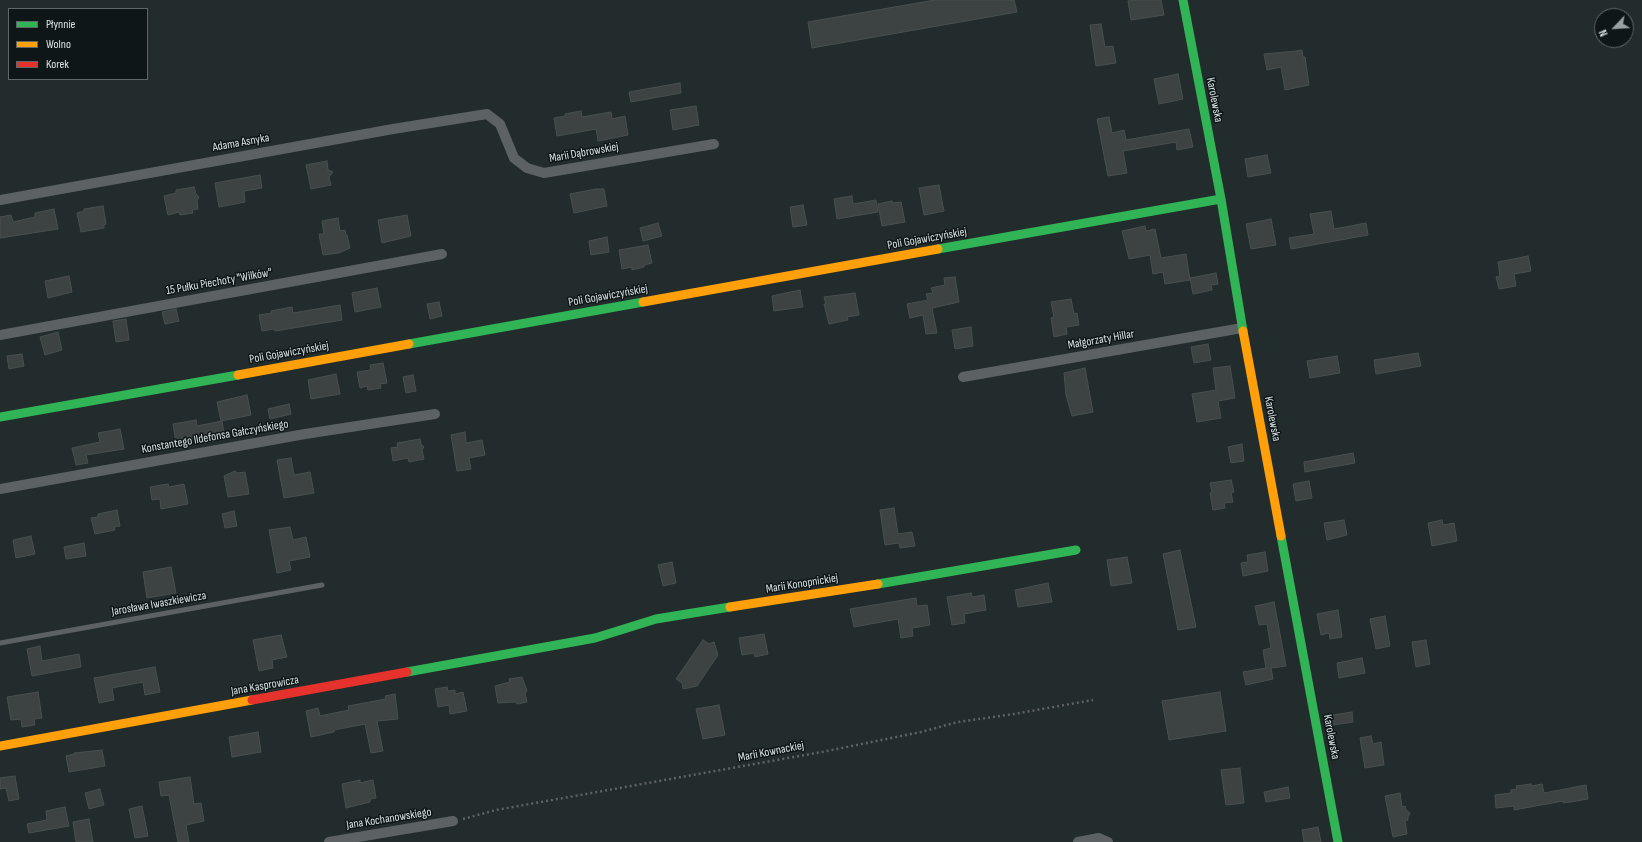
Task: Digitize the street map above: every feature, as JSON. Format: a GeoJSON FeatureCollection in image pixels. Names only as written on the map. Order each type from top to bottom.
{"type":"FeatureCollection","features":[{"type":"Feature","properties":{"kind":"street","name":"Karolewska"},"geometry":{"type":"LineString","coordinates":[[1183,0],[1221,199],[1242,328],[1338,842]]}},
{"type":"Feature","properties":{"kind":"street","name":"Marii Dąbrowskiej"},"geometry":{"type":"LineString","coordinates":[[487,114],[500,124],[514,158],[527,168],[544,173],[714,144]]}},
{"type":"Feature","properties":{"kind":"street","name":"Adama Asnyka"},"geometry":{"type":"LineString","coordinates":[[0,200],[393,129],[487,114]]}},
{"type":"Feature","properties":{"kind":"street","name":"Poli Gojawiczyńskiej"},"geometry":{"type":"LineString","coordinates":[[0,417],[1221,199]]}},
{"type":"Feature","properties":{"kind":"street","name":"15 Pułku Piechoty \"Wilków\""},"geometry":{"type":"LineString","coordinates":[[0,335],[442,254]]}},
{"type":"Feature","properties":{"kind":"street","name":"Małgorzaty Hillar"},"geometry":{"type":"LineString","coordinates":[[963,377],[1242,328]]}},
{"type":"Feature","properties":{"kind":"street","name":"Konstantego Ildefonsa Gałczyńskiego"},"geometry":{"type":"LineString","coordinates":[[0,489],[305,434],[435,414]]}},
{"type":"Feature","properties":{"kind":"street","name":"Marii Konopnickiej"},"geometry":{"type":"LineString","coordinates":[[534,649],[595,638],[656,619],[860,587],[1076,550]]}},
{"type":"Feature","properties":{"kind":"street","name":"Jana Kasprowicza"},"geometry":{"type":"LineString","coordinates":[[0,746],[534,649]]}},
{"type":"Feature","properties":{"kind":"street","name":"Jana Kochanowskiego"},"geometry":{"type":"LineString","coordinates":[[330,842],[453,821]]}},
{"type":"Feature","properties":{"kind":"street"},"geometry":{"type":"LineString","coordinates":[[1078,842],[1099,838],[1108,842]]}},
{"type":"Feature","properties":{"kind":"lane","name":"Jarosława Iwaszkiewicza"},"geometry":{"type":"LineString","coordinates":[[0,642],[322,585]]}},
{"type":"Feature","properties":{"kind":"path","name":"Marii Kownackiej"},"geometry":{"type":"LineString","coordinates":[[453,821],[496,810],[815,753],[921,732],[958,722],[1093,700]]}},
{"type":"Feature","properties":{"kind":"building"},"geometry":{"type":"Polygon","coordinates":[[[935,0],[1014,0],[1017,12],[812,48],[808,22],[935,0]]]}},
{"type":"Feature","properties":{"kind":"building"},"geometry":{"type":"Polygon","coordinates":[[[1161,0],[1164,15],[1131,20],[1128,1],[1161,0]]]}},
{"type":"Feature","properties":{"kind":"building"},"geometry":{"type":"Polygon","coordinates":[[[1101,24],[1105,47],[1113,46],[1116,63],[1096,66],[1090,25],[1101,24]]]}},
{"type":"Feature","properties":{"kind":"building"},"geometry":{"type":"Polygon","coordinates":[[[1302,50],[1303,57],[1305,57],[1309,85],[1285,90],[1281,67],[1267,70],[1264,54],[1302,50]]]}},
{"type":"Feature","properties":{"kind":"building"},"geometry":{"type":"Polygon","coordinates":[[[1178,74],[1183,99],[1159,104],[1154,79],[1178,74]]]}},
{"type":"Feature","properties":{"kind":"building"},"geometry":{"type":"Polygon","coordinates":[[[680,83],[681,93],[631,102],[629,92],[680,83]]]}},
{"type":"Feature","properties":{"kind":"building"},"geometry":{"type":"Polygon","coordinates":[[[696,106],[699,125],[673,130],[670,110],[696,106]]]}},
{"type":"Feature","properties":{"kind":"building"},"geometry":{"type":"Polygon","coordinates":[[[581,111],[582,117],[611,112],[612,119],[625,116],[628,135],[598,141],[596,129],[557,136],[554,118],[581,111]]]}},
{"type":"Feature","properties":{"kind":"building"},"geometry":{"type":"Polygon","coordinates":[[[1109,117],[1112,133],[1124,130],[1126,140],[1189,129],[1193,147],[1177,150],[1176,142],[1123,151],[1127,173],[1108,176],[1097,119],[1109,117]]]}},
{"type":"Feature","properties":{"kind":"building"},"geometry":{"type":"Polygon","coordinates":[[[1267,155],[1271,173],[1248,177],[1245,159],[1267,155]]]}},
{"type":"Feature","properties":{"kind":"building"},"geometry":{"type":"Polygon","coordinates":[[[327,161],[328,170],[333,172],[329,177],[331,185],[311,189],[306,165],[327,161]]]}},
{"type":"Feature","properties":{"kind":"building"},"geometry":{"type":"Polygon","coordinates":[[[260,175],[262,188],[244,191],[245,202],[219,207],[215,183],[260,175]]]}},
{"type":"Feature","properties":{"kind":"building"},"geometry":{"type":"Polygon","coordinates":[[[939,185],[944,211],[924,215],[919,188],[939,185]]]}},
{"type":"Feature","properties":{"kind":"building"},"geometry":{"type":"Polygon","coordinates":[[[194,187],[196,194],[199,197],[197,201],[198,209],[192,210],[193,213],[180,215],[179,212],[168,215],[164,196],[176,193],[176,190],[194,187]]]}},
{"type":"Feature","properties":{"kind":"building"},"geometry":{"type":"Polygon","coordinates":[[[604,189],[607,206],[574,213],[570,194],[604,189]]]}},
{"type":"Feature","properties":{"kind":"building"},"geometry":{"type":"Polygon","coordinates":[[[852,196],[853,204],[876,200],[878,212],[837,219],[834,199],[852,196]]]}},
{"type":"Feature","properties":{"kind":"building"},"geometry":{"type":"Polygon","coordinates":[[[892,201],[892,203],[901,202],[905,222],[882,226],[878,204],[892,201]]]}},
{"type":"Feature","properties":{"kind":"building"},"geometry":{"type":"Polygon","coordinates":[[[803,205],[807,225],[793,227],[790,207],[803,205]]]}},
{"type":"Feature","properties":{"kind":"building"},"geometry":{"type":"Polygon","coordinates":[[[103,206],[106,224],[104,225],[104,228],[81,232],[77,213],[84,211],[84,209],[103,206]]]}},
{"type":"Feature","properties":{"kind":"building"},"geometry":{"type":"Polygon","coordinates":[[[54,209],[58,229],[0,238],[0,217],[11,215],[13,222],[35,217],[35,213],[54,209]]]}},
{"type":"Feature","properties":{"kind":"building"},"geometry":{"type":"Polygon","coordinates":[[[1331,211],[1334,229],[1366,223],[1368,235],[1291,249],[1289,238],[1314,234],[1310,214],[1331,211]]]}},
{"type":"Feature","properties":{"kind":"building"},"geometry":{"type":"Polygon","coordinates":[[[407,215],[411,236],[382,243],[378,220],[407,215]]]}},
{"type":"Feature","properties":{"kind":"building"},"geometry":{"type":"Polygon","coordinates":[[[338,218],[340,231],[345,230],[350,248],[339,253],[323,255],[319,234],[324,234],[322,221],[338,218]]]}},
{"type":"Feature","properties":{"kind":"building"},"geometry":{"type":"Polygon","coordinates":[[[1271,219],[1276,245],[1251,249],[1246,224],[1271,219]]]}},
{"type":"Feature","properties":{"kind":"building"},"geometry":{"type":"Polygon","coordinates":[[[658,223],[662,236],[643,241],[640,228],[658,223]]]}},
{"type":"Feature","properties":{"kind":"building"},"geometry":{"type":"Polygon","coordinates":[[[1145,226],[1146,231],[1155,229],[1161,258],[1186,254],[1190,280],[1165,284],[1163,272],[1153,274],[1150,255],[1129,259],[1122,231],[1145,226]]]}},
{"type":"Feature","properties":{"kind":"building"},"geometry":{"type":"Polygon","coordinates":[[[607,237],[609,252],[591,255],[589,241],[607,237]]]}},
{"type":"Feature","properties":{"kind":"building"},"geometry":{"type":"Polygon","coordinates":[[[648,245],[652,263],[632,270],[632,267],[622,269],[619,250],[648,245]]]}},
{"type":"Feature","properties":{"kind":"building"},"geometry":{"type":"Polygon","coordinates":[[[1528,256],[1531,271],[1514,274],[1516,286],[1499,289],[1496,277],[1500,276],[1498,262],[1528,256]]]}},
{"type":"Feature","properties":{"kind":"building"},"geometry":{"type":"Polygon","coordinates":[[[1216,273],[1218,284],[1211,285],[1212,290],[1193,294],[1190,278],[1216,273]]]}},
{"type":"Feature","properties":{"kind":"building"},"geometry":{"type":"Polygon","coordinates":[[[69,276],[72,292],[48,298],[45,281],[69,276]]]}},
{"type":"Feature","properties":{"kind":"building"},"geometry":{"type":"Polygon","coordinates":[[[955,277],[959,302],[932,308],[937,333],[926,334],[923,315],[910,318],[907,304],[928,300],[926,294],[933,293],[931,288],[945,285],[944,278],[955,277]]]}},
{"type":"Feature","properties":{"kind":"building"},"geometry":{"type":"Polygon","coordinates":[[[377,288],[381,307],[355,312],[352,293],[377,288]]]}},
{"type":"Feature","properties":{"kind":"building"},"geometry":{"type":"Polygon","coordinates":[[[800,290],[803,307],[774,311],[772,296],[800,290]]]}},
{"type":"Feature","properties":{"kind":"building"},"geometry":{"type":"Polygon","coordinates":[[[855,293],[859,315],[847,317],[848,320],[829,324],[824,304],[826,304],[824,297],[855,293]]]}},
{"type":"Feature","properties":{"kind":"building"},"geometry":{"type":"Polygon","coordinates":[[[1071,299],[1074,314],[1077,313],[1079,325],[1066,327],[1067,334],[1054,337],[1051,318],[1054,317],[1051,302],[1071,299]]]}},
{"type":"Feature","properties":{"kind":"building"},"geometry":{"type":"Polygon","coordinates":[[[439,302],[442,316],[430,319],[427,304],[439,302]]]}},
{"type":"Feature","properties":{"kind":"building"},"geometry":{"type":"Polygon","coordinates":[[[340,305],[342,320],[275,331],[274,329],[262,331],[259,315],[272,313],[271,311],[292,307],[293,313],[340,305]]]}},
{"type":"Feature","properties":{"kind":"building"},"geometry":{"type":"Polygon","coordinates":[[[176,309],[179,321],[165,324],[162,312],[176,309]]]}},
{"type":"Feature","properties":{"kind":"building"},"geometry":{"type":"Polygon","coordinates":[[[126,319],[129,340],[116,342],[113,321],[126,319]]]}},
{"type":"Feature","properties":{"kind":"building"},"geometry":{"type":"Polygon","coordinates":[[[971,327],[973,346],[955,349],[952,330],[971,327]]]}},
{"type":"Feature","properties":{"kind":"building"},"geometry":{"type":"Polygon","coordinates":[[[58,332],[62,350],[45,355],[40,337],[58,332]]]}},
{"type":"Feature","properties":{"kind":"building"},"geometry":{"type":"Polygon","coordinates":[[[1208,344],[1211,360],[1194,363],[1191,347],[1208,344]]]}},
{"type":"Feature","properties":{"kind":"building"},"geometry":{"type":"Polygon","coordinates":[[[1418,353],[1421,366],[1376,374],[1374,360],[1418,353]]]}},
{"type":"Feature","properties":{"kind":"building"},"geometry":{"type":"Polygon","coordinates":[[[22,354],[24,366],[9,369],[7,356],[22,354]]]}},
{"type":"Feature","properties":{"kind":"building"},"geometry":{"type":"Polygon","coordinates":[[[1337,356],[1340,373],[1310,378],[1307,361],[1337,356]]]}},
{"type":"Feature","properties":{"kind":"building"},"geometry":{"type":"Polygon","coordinates":[[[383,363],[387,383],[380,384],[381,388],[368,390],[367,386],[360,388],[357,372],[371,370],[370,365],[383,363]]]}},
{"type":"Feature","properties":{"kind":"building"},"geometry":{"type":"Polygon","coordinates":[[[1230,366],[1235,398],[1218,401],[1221,418],[1197,422],[1192,394],[1216,390],[1213,368],[1230,366]]]}},
{"type":"Feature","properties":{"kind":"building"},"geometry":{"type":"Polygon","coordinates":[[[1085,368],[1093,412],[1072,416],[1066,395],[1064,373],[1085,368]]]}},
{"type":"Feature","properties":{"kind":"building"},"geometry":{"type":"Polygon","coordinates":[[[336,374],[340,394],[311,399],[308,380],[336,374]]]}},
{"type":"Feature","properties":{"kind":"building"},"geometry":{"type":"Polygon","coordinates":[[[413,375],[416,391],[406,393],[403,377],[413,375]]]}},
{"type":"Feature","properties":{"kind":"building"},"geometry":{"type":"Polygon","coordinates":[[[247,395],[251,415],[221,421],[217,402],[247,395]]]}},
{"type":"Feature","properties":{"kind":"building"},"geometry":{"type":"Polygon","coordinates":[[[289,404],[291,414],[270,419],[268,409],[289,404]]]}},
{"type":"Feature","properties":{"kind":"building"},"geometry":{"type":"Polygon","coordinates":[[[196,420],[197,426],[222,421],[225,439],[204,443],[203,437],[176,442],[173,424],[196,420]]]}},
{"type":"Feature","properties":{"kind":"building"},"geometry":{"type":"Polygon","coordinates":[[[120,429],[124,449],[86,455],[88,463],[76,465],[72,448],[100,442],[98,433],[120,429]]]}},
{"type":"Feature","properties":{"kind":"building"},"geometry":{"type":"Polygon","coordinates":[[[465,432],[466,443],[482,440],[485,455],[469,458],[471,469],[457,471],[451,435],[465,432]]]}},
{"type":"Feature","properties":{"kind":"building"},"geometry":{"type":"Polygon","coordinates":[[[420,439],[421,444],[424,447],[422,450],[424,459],[409,462],[408,458],[393,461],[391,448],[398,447],[397,443],[420,439]]]}},
{"type":"Feature","properties":{"kind":"building"},"geometry":{"type":"Polygon","coordinates":[[[1242,444],[1244,461],[1231,463],[1228,447],[1242,444]]]}},
{"type":"Feature","properties":{"kind":"building"},"geometry":{"type":"Polygon","coordinates":[[[1353,453],[1355,463],[1305,472],[1304,462],[1353,453]]]}},
{"type":"Feature","properties":{"kind":"building"},"geometry":{"type":"Polygon","coordinates":[[[291,458],[294,475],[310,472],[314,493],[284,498],[277,460],[291,458]]]}},
{"type":"Feature","properties":{"kind":"building"},"geometry":{"type":"Polygon","coordinates":[[[235,471],[237,473],[245,472],[249,494],[228,497],[224,476],[235,471]]]}},
{"type":"Feature","properties":{"kind":"building"},"geometry":{"type":"Polygon","coordinates":[[[1231,480],[1234,492],[1231,493],[1233,502],[1224,503],[1225,508],[1213,510],[1210,483],[1231,480]]]}},
{"type":"Feature","properties":{"kind":"building"},"geometry":{"type":"Polygon","coordinates":[[[1309,481],[1312,498],[1296,501],[1293,484],[1309,481]]]}},
{"type":"Feature","properties":{"kind":"building"},"geometry":{"type":"Polygon","coordinates":[[[168,484],[169,487],[184,484],[188,504],[161,509],[160,499],[152,500],[150,487],[168,484]]]}},
{"type":"Feature","properties":{"kind":"building"},"geometry":{"type":"Polygon","coordinates":[[[894,508],[898,534],[912,532],[915,546],[900,548],[899,543],[885,545],[880,510],[894,508]]]}},
{"type":"Feature","properties":{"kind":"building"},"geometry":{"type":"Polygon","coordinates":[[[117,510],[120,526],[114,527],[115,530],[95,534],[91,518],[98,517],[98,514],[117,510]]]}},
{"type":"Feature","properties":{"kind":"building"},"geometry":{"type":"Polygon","coordinates":[[[234,511],[237,526],[225,528],[222,514],[234,511]]]}},
{"type":"Feature","properties":{"kind":"building"},"geometry":{"type":"Polygon","coordinates":[[[1344,520],[1347,535],[1327,540],[1324,523],[1344,520]]]}},
{"type":"Feature","properties":{"kind":"building"},"geometry":{"type":"Polygon","coordinates":[[[1442,520],[1443,525],[1454,523],[1457,541],[1432,546],[1428,523],[1442,520]]]}},
{"type":"Feature","properties":{"kind":"building"},"geometry":{"type":"Polygon","coordinates":[[[290,527],[293,540],[306,537],[310,557],[289,561],[291,570],[277,573],[269,530],[290,527]]]}},
{"type":"Feature","properties":{"kind":"building"},"geometry":{"type":"Polygon","coordinates":[[[31,536],[35,554],[16,558],[13,540],[31,536]]]}},
{"type":"Feature","properties":{"kind":"building"},"geometry":{"type":"Polygon","coordinates":[[[84,543],[86,556],[66,559],[64,547],[84,543]]]}},
{"type":"Feature","properties":{"kind":"building"},"geometry":{"type":"Polygon","coordinates":[[[1180,550],[1196,627],[1178,630],[1163,554],[1180,550]]]}},
{"type":"Feature","properties":{"kind":"building"},"geometry":{"type":"Polygon","coordinates":[[[1265,552],[1268,571],[1243,576],[1241,563],[1248,562],[1247,555],[1265,552]]]}},
{"type":"Feature","properties":{"kind":"building"},"geometry":{"type":"Polygon","coordinates":[[[1127,557],[1132,583],[1111,586],[1107,560],[1127,557]]]}},
{"type":"Feature","properties":{"kind":"building"},"geometry":{"type":"Polygon","coordinates":[[[672,562],[676,583],[663,586],[658,565],[672,562]]]}},
{"type":"Feature","properties":{"kind":"building"},"geometry":{"type":"Polygon","coordinates":[[[171,567],[176,593],[147,598],[143,572],[171,567]]]}},
{"type":"Feature","properties":{"kind":"building"},"geometry":{"type":"Polygon","coordinates":[[[1048,583],[1052,602],[1018,607],[1015,590],[1048,583]]]}},
{"type":"Feature","properties":{"kind":"building"},"geometry":{"type":"Polygon","coordinates":[[[971,593],[972,597],[984,595],[986,610],[964,614],[965,623],[952,625],[947,597],[971,593]]]}},
{"type":"Feature","properties":{"kind":"building"},"geometry":{"type":"Polygon","coordinates":[[[916,598],[917,606],[927,605],[930,625],[912,628],[913,636],[901,638],[898,619],[854,627],[850,609],[916,598]]]}},
{"type":"Feature","properties":{"kind":"building"},"geometry":{"type":"Polygon","coordinates":[[[1274,602],[1286,666],[1271,668],[1273,679],[1246,685],[1243,672],[1266,668],[1263,650],[1271,648],[1267,624],[1259,625],[1255,606],[1274,602]]]}},
{"type":"Feature","properties":{"kind":"building"},"geometry":{"type":"Polygon","coordinates":[[[1338,610],[1342,637],[1330,639],[1329,633],[1321,635],[1317,614],[1338,610]]]}},
{"type":"Feature","properties":{"kind":"building"},"geometry":{"type":"Polygon","coordinates":[[[1385,616],[1390,646],[1376,649],[1370,619],[1385,616]]]}},
{"type":"Feature","properties":{"kind":"building"},"geometry":{"type":"Polygon","coordinates":[[[764,634],[768,654],[755,657],[754,653],[742,655],[739,638],[764,634]]]}},
{"type":"Feature","properties":{"kind":"building"},"geometry":{"type":"Polygon","coordinates":[[[281,635],[287,657],[272,660],[273,668],[259,671],[253,640],[281,635]]]}},
{"type":"Feature","properties":{"kind":"building"},"geometry":{"type":"Polygon","coordinates":[[[703,640],[709,644],[714,642],[718,655],[697,686],[683,689],[682,683],[676,679],[703,640]]]}},
{"type":"Feature","properties":{"kind":"building"},"geometry":{"type":"Polygon","coordinates":[[[1426,640],[1430,664],[1416,667],[1412,642],[1426,640]]]}},
{"type":"Feature","properties":{"kind":"building"},"geometry":{"type":"Polygon","coordinates":[[[40,646],[42,661],[79,654],[81,667],[32,676],[27,649],[40,646]]]}},
{"type":"Feature","properties":{"kind":"building"},"geometry":{"type":"Polygon","coordinates":[[[1362,658],[1365,673],[1339,678],[1337,663],[1362,658]]]}},
{"type":"Feature","properties":{"kind":"building"},"geometry":{"type":"Polygon","coordinates":[[[155,667],[160,692],[145,695],[143,682],[112,688],[114,700],[99,703],[94,678],[155,667]]]}},
{"type":"Feature","properties":{"kind":"building"},"geometry":{"type":"Polygon","coordinates":[[[522,677],[527,691],[525,693],[527,702],[518,704],[515,702],[498,703],[495,686],[510,682],[509,679],[522,677]]]}},
{"type":"Feature","properties":{"kind":"building"},"geometry":{"type":"Polygon","coordinates":[[[447,687],[448,691],[455,690],[455,694],[463,692],[467,711],[450,714],[449,705],[438,707],[435,689],[447,687]]]}},
{"type":"Feature","properties":{"kind":"building"},"geometry":{"type":"Polygon","coordinates":[[[38,692],[42,718],[34,719],[35,725],[22,727],[21,719],[11,720],[7,697],[38,692]]]}},
{"type":"Feature","properties":{"kind":"building"},"geometry":{"type":"Polygon","coordinates":[[[1220,692],[1226,731],[1169,740],[1162,701],[1220,692]]]}},
{"type":"Feature","properties":{"kind":"building"},"geometry":{"type":"Polygon","coordinates":[[[395,694],[398,719],[377,721],[383,751],[371,753],[365,724],[334,730],[334,732],[311,737],[306,711],[318,708],[320,716],[349,710],[348,706],[386,699],[385,696],[395,694]]]}},
{"type":"Feature","properties":{"kind":"building"},"geometry":{"type":"Polygon","coordinates":[[[719,705],[725,735],[703,739],[696,709],[719,705]]]}},
{"type":"Feature","properties":{"kind":"building"},"geometry":{"type":"Polygon","coordinates":[[[1352,712],[1353,722],[1333,725],[1332,715],[1352,712]]]}},
{"type":"Feature","properties":{"kind":"building"},"geometry":{"type":"Polygon","coordinates":[[[258,732],[261,752],[232,757],[229,737],[258,732]]]}},
{"type":"Feature","properties":{"kind":"building"},"geometry":{"type":"Polygon","coordinates":[[[1371,736],[1373,744],[1381,742],[1384,765],[1365,768],[1360,738],[1371,736]]]}},
{"type":"Feature","properties":{"kind":"building"},"geometry":{"type":"Polygon","coordinates":[[[102,750],[105,766],[69,772],[66,756],[74,753],[102,750]]]}},
{"type":"Feature","properties":{"kind":"building"},"geometry":{"type":"Polygon","coordinates":[[[1240,768],[1244,803],[1226,805],[1221,770],[1240,768]]]}},
{"type":"Feature","properties":{"kind":"building"},"geometry":{"type":"Polygon","coordinates":[[[15,776],[19,799],[9,801],[6,788],[0,789],[0,778],[15,776]]]}},
{"type":"Feature","properties":{"kind":"building"},"geometry":{"type":"Polygon","coordinates":[[[190,777],[194,804],[201,803],[204,821],[186,825],[189,842],[178,842],[169,795],[161,796],[159,782],[190,777]]]}},
{"type":"Feature","properties":{"kind":"building"},"geometry":{"type":"Polygon","coordinates":[[[360,780],[360,783],[373,780],[376,798],[370,799],[370,802],[346,808],[342,784],[360,780]]]}},
{"type":"Feature","properties":{"kind":"building"},"geometry":{"type":"Polygon","coordinates":[[[1531,784],[1532,786],[1542,784],[1544,793],[1586,785],[1588,799],[1563,803],[1563,801],[1514,810],[1514,806],[1496,808],[1495,795],[1511,793],[1511,790],[1517,789],[1516,786],[1531,784]]]}},
{"type":"Feature","properties":{"kind":"building"},"geometry":{"type":"Polygon","coordinates":[[[1288,787],[1290,798],[1266,802],[1264,792],[1288,787]]]}},
{"type":"Feature","properties":{"kind":"building"},"geometry":{"type":"Polygon","coordinates":[[[100,789],[104,805],[89,809],[85,793],[100,789]]]}},
{"type":"Feature","properties":{"kind":"building"},"geometry":{"type":"Polygon","coordinates":[[[1400,793],[1402,807],[1405,806],[1406,810],[1410,813],[1408,820],[1405,821],[1407,834],[1393,837],[1385,796],[1400,793]]]}},
{"type":"Feature","properties":{"kind":"building"},"geometry":{"type":"Polygon","coordinates":[[[142,806],[148,836],[135,838],[129,809],[142,806]]]}},
{"type":"Feature","properties":{"kind":"building"},"geometry":{"type":"Polygon","coordinates":[[[65,807],[69,826],[29,833],[27,824],[47,820],[46,811],[65,807]]]}},
{"type":"Feature","properties":{"kind":"building"},"geometry":{"type":"Polygon","coordinates":[[[89,819],[93,842],[76,842],[73,822],[89,819]]]}},
{"type":"Feature","properties":{"kind":"building"},"geometry":{"type":"Polygon","coordinates":[[[1318,827],[1321,842],[1304,842],[1302,830],[1318,827]]]}},
{"type":"Feature","properties":{"kind":"traffic: fast"},"geometry":{"type":"LineString","coordinates":[[1183,0],[1221,199],[1243,331]]}},
{"type":"Feature","properties":{"kind":"traffic: fast"},"geometry":{"type":"LineString","coordinates":[[938,249],[1221,199]]}},
{"type":"Feature","properties":{"kind":"traffic: fast"},"geometry":{"type":"LineString","coordinates":[[409,344],[643,302]]}},
{"type":"Feature","properties":{"kind":"traffic: fast"},"geometry":{"type":"LineString","coordinates":[[0,417],[238,375]]}},
{"type":"Feature","properties":{"kind":"traffic: fast"},"geometry":{"type":"LineString","coordinates":[[1281,536],[1338,842]]}},
{"type":"Feature","properties":{"kind":"traffic: fast"},"geometry":{"type":"LineString","coordinates":[[878,584],[1076,550]]}},
{"type":"Feature","properties":{"kind":"traffic: fast"},"geometry":{"type":"LineString","coordinates":[[407,672],[595,638],[656,619],[730,607]]}},
{"type":"Feature","properties":{"kind":"traffic: slow"},"geometry":{"type":"LineString","coordinates":[[643,302],[938,249]]}},
{"type":"Feature","properties":{"kind":"traffic: slow"},"geometry":{"type":"LineString","coordinates":[[1243,331],[1281,536]]}},
{"type":"Feature","properties":{"kind":"traffic: slow"},"geometry":{"type":"LineString","coordinates":[[238,375],[409,344]]}},
{"type":"Feature","properties":{"kind":"traffic: slow"},"geometry":{"type":"LineString","coordinates":[[730,607],[878,584]]}},
{"type":"Feature","properties":{"kind":"traffic: slow"},"geometry":{"type":"LineString","coordinates":[[0,746],[252,700]]}},
{"type":"Feature","properties":{"kind":"traffic: jam"},"geometry":{"type":"LineString","coordinates":[[252,700],[407,672]]}}]}
